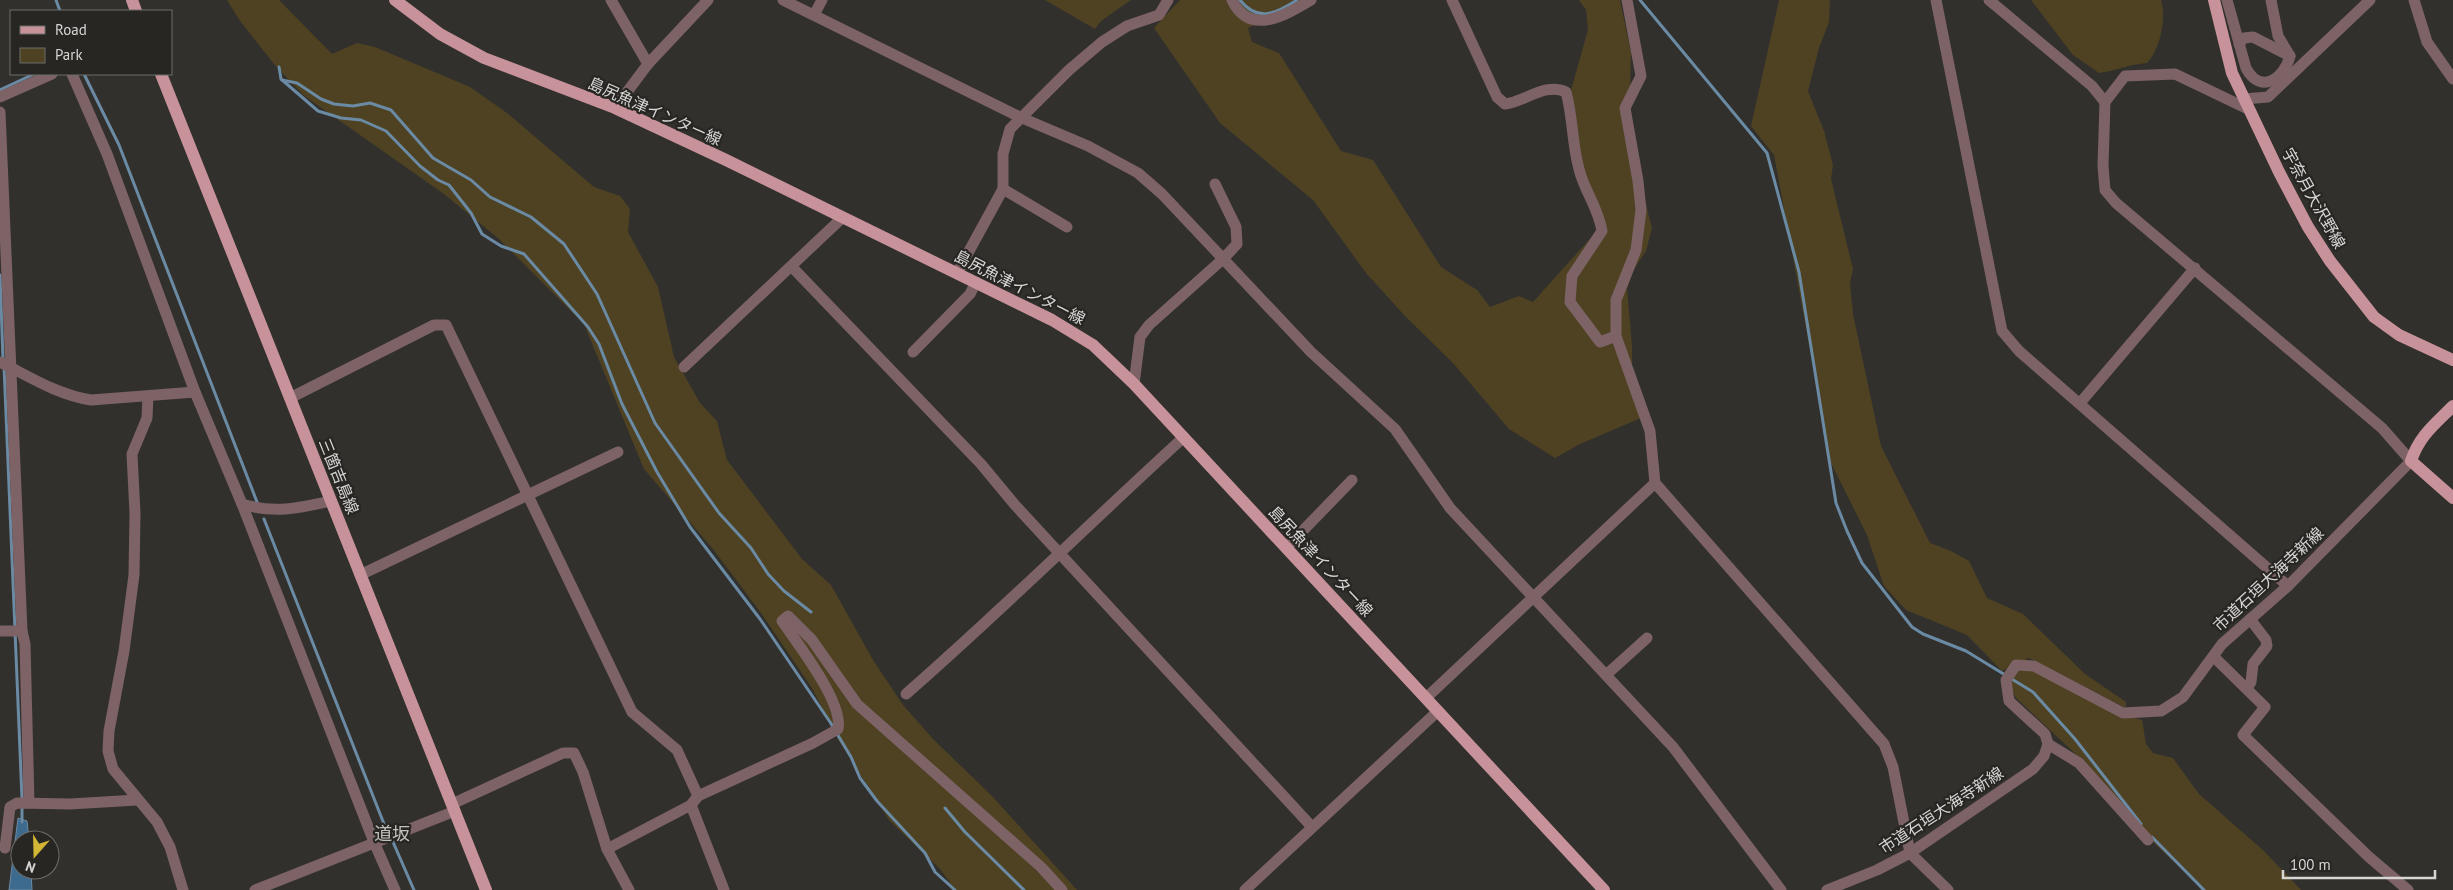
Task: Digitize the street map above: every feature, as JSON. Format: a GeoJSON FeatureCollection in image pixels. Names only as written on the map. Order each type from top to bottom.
{"type":"FeatureCollection","features":[{"type":"Feature","properties":{"kind":"main road","name":"島尻魚津インター線"},"geometry":{"type":"LineString","coordinates":[[395,0],[440,34],[484,58],[615,108],[976,282],[1077,334],[1106,356],[1134,384],[1604,890]]}},
{"type":"Feature","properties":{"kind":"main road","name":"宇奈月大沢野線"},"geometry":{"type":"LineString","coordinates":[[2214,0],[2232,73],[2308,227],[2355,294],[2374,317],[2399,335],[2453,360]]}},
{"type":"Feature","properties":{"kind":"main road","name":"三箇吉島線"},"geometry":{"type":"LineString","coordinates":[[161,75],[486,890]]}},
{"type":"Feature","properties":{"kind":"main road"},"geometry":{"type":"LineString","coordinates":[[2453,406],[2420,440],[2415,447],[2411,461],[2453,498]]}},
{"type":"Feature","properties":{"kind":"street"},"geometry":{"type":"LineString","coordinates":[[610,0],[648,64]]}},
{"type":"Feature","properties":{"kind":"street"},"geometry":{"type":"LineString","coordinates":[[615,108],[648,64],[708,0]]}},
{"type":"Feature","properties":{"kind":"street"},"geometry":{"type":"LineString","coordinates":[[783,0],[1022,118],[1088,146],[1138,173],[1183,215],[1311,352],[1395,429],[1450,508],[1673,747],[1781,890]]}},
{"type":"Feature","properties":{"kind":"street"},"geometry":{"type":"LineString","coordinates":[[814,15],[822,0]]}},
{"type":"Feature","properties":{"kind":"street"},"geometry":{"type":"LineString","coordinates":[[957,273],[1003,189],[1003,154],[1010,129],[1069,70],[1102,42],[1127,26],[1159,15],[1168,0]]}},
{"type":"Feature","properties":{"kind":"street"},"geometry":{"type":"LineString","coordinates":[[1232,0],[1243,14],[1254,19],[1268,21],[1285,15],[1311,0]]}},
{"type":"Feature","properties":{"kind":"street"},"geometry":{"type":"LineString","coordinates":[[1452,0],[1496,97],[1505,104],[1515,103],[1532,94],[1556,88],[1566,92],[1571,110],[1579,170],[1599,214],[1602,231],[1572,276],[1570,302],[1600,342],[1616,336]]}},
{"type":"Feature","properties":{"kind":"street"},"geometry":{"type":"LineString","coordinates":[[1627,0],[1640,76],[1625,108],[1638,180],[1641,210],[1636,250],[1616,300],[1616,336],[1650,431],[1655,483],[1794,638],[1884,744],[1893,767],[1910,853],[1948,890]]}},
{"type":"Feature","properties":{"kind":"street"},"geometry":{"type":"LineString","coordinates":[[1936,0],[2002,331],[2019,351],[2288,586]]}},
{"type":"Feature","properties":{"kind":"street"},"geometry":{"type":"LineString","coordinates":[[1989,0],[2092,86],[2105,102]]}},
{"type":"Feature","properties":{"kind":"street"},"geometry":{"type":"LineString","coordinates":[[2227,0],[2246,68],[2250,75],[2257,81],[2269,82],[2277,78],[2290,56]]}},
{"type":"Feature","properties":{"kind":"street"},"geometry":{"type":"LineString","coordinates":[[2271,0],[2278,36],[2290,56]]}},
{"type":"Feature","properties":{"kind":"street"},"geometry":{"type":"LineString","coordinates":[[2370,0],[2268,97],[2246,104],[2175,74],[2125,76],[2105,102],[2105,190],[2116,203],[2382,428],[2411,461]]}},
{"type":"Feature","properties":{"kind":"street"},"geometry":{"type":"LineString","coordinates":[[2414,0],[2427,42],[2453,79]]}},
{"type":"Feature","properties":{"kind":"street"},"geometry":{"type":"LineString","coordinates":[[2239,44],[2244,38],[2253,37],[2290,56]]}},
{"type":"Feature","properties":{"kind":"street"},"geometry":{"type":"LineString","coordinates":[[0,97],[50,75]]}},
{"type":"Feature","properties":{"kind":"street"},"geometry":{"type":"LineString","coordinates":[[72,75],[107,154],[195,392],[379,840],[395,890]]}},
{"type":"Feature","properties":{"kind":"street"},"geometry":{"type":"LineString","coordinates":[[2246,104],[2257,81]]}},
{"type":"Feature","properties":{"kind":"street"},"geometry":{"type":"LineString","coordinates":[[0,112],[8,366],[22,631],[25,644],[25,803]]}},
{"type":"Feature","properties":{"kind":"street"},"geometry":{"type":"LineString","coordinates":[[1134,384],[1140,337],[1149,325],[1223,260],[1237,244],[1236,226],[1215,184]]}},
{"type":"Feature","properties":{"kind":"street"},"geometry":{"type":"LineString","coordinates":[[1003,189],[1066,227]]}},
{"type":"Feature","properties":{"kind":"street"},"geometry":{"type":"LineString","coordinates":[[684,367],[842,218]]}},
{"type":"Feature","properties":{"kind":"street"},"geometry":{"type":"LineString","coordinates":[[792,266],[981,464],[1059,552],[1312,827]]}},
{"type":"Feature","properties":{"kind":"street"},"geometry":{"type":"LineString","coordinates":[[2080,404],[2195,268]]}},
{"type":"Feature","properties":{"kind":"street"},"geometry":{"type":"LineString","coordinates":[[912,352],[970,294],[976,282]]}},
{"type":"Feature","properties":{"kind":"street"},"geometry":{"type":"LineString","coordinates":[[290,398],[434,325],[446,326],[632,712],[677,750],[724,890]]}},
{"type":"Feature","properties":{"kind":"street"},"geometry":{"type":"LineString","coordinates":[[8,366],[55,391],[74,398],[91,400],[195,392]]}},
{"type":"Feature","properties":{"kind":"street"},"geometry":{"type":"LineString","coordinates":[[148,396],[147,418],[132,454],[134,575],[124,650],[109,731],[108,752],[113,769],[157,822],[170,847],[183,890]]}},
{"type":"Feature","properties":{"kind":"street"},"geometry":{"type":"LineString","coordinates":[[906,694],[971,637],[1059,552],[1184,437]]}},
{"type":"Feature","properties":{"kind":"street"},"geometry":{"type":"LineString","coordinates":[[360,575],[618,452]]}},
{"type":"Feature","properties":{"kind":"street","name":"市道石垣大海寺新線"},"geometry":{"type":"LineString","coordinates":[[1827,890],[1877,870],[1910,853],[2033,769],[2044,756],[2048,744],[2045,734],[2009,701],[2006,680],[2016,665],[2034,666],[2123,713],[2162,711],[2183,697],[2222,644],[2288,586],[2411,461]]}},
{"type":"Feature","properties":{"kind":"street"},"geometry":{"type":"LineString","coordinates":[[1286,548],[1352,480]]}},
{"type":"Feature","properties":{"kind":"street"},"geometry":{"type":"LineString","coordinates":[[1426,698],[1655,483]]}},
{"type":"Feature","properties":{"kind":"street"},"geometry":{"type":"LineString","coordinates":[[242,504],[274,511],[293,510],[331,501]]}},
{"type":"Feature","properties":{"kind":"street"},"geometry":{"type":"LineString","coordinates":[[607,849],[695,801],[838,729],[840,720],[822,682],[801,646],[782,621],[788,616],[812,640],[857,704],[1041,867],[1062,890]]}},
{"type":"Feature","properties":{"kind":"street"},"geometry":{"type":"LineString","coordinates":[[2246,688],[2251,682],[2253,664],[2267,646],[2266,640],[2250,619]]}},
{"type":"Feature","properties":{"kind":"street"},"geometry":{"type":"LineString","coordinates":[[4,631],[22,631]]}},
{"type":"Feature","properties":{"kind":"street"},"geometry":{"type":"LineString","coordinates":[[1606,675],[1647,638]]}},
{"type":"Feature","properties":{"kind":"street"},"geometry":{"type":"LineString","coordinates":[[2214,657],[2265,708],[2243,735],[2370,857],[2408,890]]}},
{"type":"Feature","properties":{"kind":"street"},"geometry":{"type":"LineString","coordinates":[[1245,890],[1438,711]]}},
{"type":"Feature","properties":{"kind":"street"},"geometry":{"type":"LineString","coordinates":[[2048,744],[2079,763],[2148,840]]}},
{"type":"Feature","properties":{"kind":"street"},"geometry":{"type":"LineString","coordinates":[[255,890],[396,834],[563,753],[574,753],[583,772],[607,849],[629,890]]}},
{"type":"Feature","properties":{"kind":"street"},"geometry":{"type":"LineString","coordinates":[[5,848],[10,807],[25,803],[70,804],[137,800]]}},
{"type":"Feature","properties":{"kind":"green space"},"geometry":{"type":"Polygon","coordinates":[[[227,0],[279,0],[332,54],[357,43],[375,47],[470,87],[507,113],[594,187],[620,196],[630,209],[628,232],[658,287],[674,357],[700,403],[717,421],[727,460],[802,559],[831,585],[873,660],[903,705],[934,740],[991,795],[1077,890],[955,890],[940,869],[889,820],[839,741],[812,688],[761,613],[713,549],[644,469],[584,324],[499,239],[444,194],[303,95],[274,64],[240,21],[227,0]]]}},
{"type":"Feature","properties":{"kind":"green space"},"geometry":{"type":"Polygon","coordinates":[[[1045,0],[1131,0],[1101,21],[1095,29],[1045,0]]]}},
{"type":"Feature","properties":{"kind":"green space"},"geometry":{"type":"Polygon","coordinates":[[[1180,0],[1311,0],[1248,28],[1252,42],[1279,53],[1341,151],[1373,160],[1441,267],[1477,290],[1490,307],[1519,296],[1533,302],[1597,231],[1569,97],[1588,30],[1586,10],[1579,0],[1620,0],[1631,53],[1629,139],[1652,228],[1646,251],[1634,269],[1627,289],[1632,346],[1632,390],[1641,418],[1580,444],[1555,458],[1509,429],[1453,363],[1405,316],[1366,273],[1313,200],[1220,123],[1154,28],[1180,0]]]}},
{"type":"Feature","properties":{"kind":"green space"},"geometry":{"type":"Polygon","coordinates":[[[1779,0],[1830,0],[1829,22],[1819,48],[1808,91],[1824,131],[1833,165],[1831,179],[1853,269],[1850,283],[1853,314],[1881,446],[1930,543],[1951,551],[1969,561],[1987,598],[2023,614],[2085,674],[2126,702],[2126,708],[2029,658],[2002,671],[1967,635],[1906,610],[1884,586],[1867,535],[1831,463],[1774,155],[1751,126],[1779,0]]]}},
{"type":"Feature","properties":{"kind":"green space"},"geometry":{"type":"Polygon","coordinates":[[[2031,0],[2161,0],[2163,24],[2159,42],[2147,63],[2099,73],[2073,55],[2031,0]]]}},
{"type":"Feature","properties":{"kind":"green space"},"geometry":{"type":"Polygon","coordinates":[[[2017,668],[2032,669],[2112,712],[2142,720],[2146,744],[2153,753],[2173,758],[2199,794],[2264,851],[2301,890],[2204,890],[2154,843],[2083,761],[2015,697],[2010,680],[2017,668]]]}},
{"type":"Feature","properties":{"kind":"water"},"geometry":{"type":"Polygon","coordinates":[[[18,818],[27,821],[28,830],[16,830],[18,818]]]}},
{"type":"Feature","properties":{"kind":"water"},"geometry":{"type":"Polygon","coordinates":[[[10,880],[32,880],[32,890],[9,890],[10,880]]]}},
{"type":"Feature","properties":{"kind":"waterway"},"geometry":{"type":"LineString","coordinates":[[56,0],[60,10]]}},
{"type":"Feature","properties":{"kind":"waterway"},"geometry":{"type":"LineString","coordinates":[[1240,0],[1254,12],[1261,14],[1275,12],[1297,0]]}},
{"type":"Feature","properties":{"kind":"waterway"},"geometry":{"type":"LineString","coordinates":[[1640,0],[1767,153],[1799,272],[1836,503],[1862,563],[1912,627],[1923,634],[1966,651],[2033,692],[2075,739],[2141,824]]}},
{"type":"Feature","properties":{"kind":"waterway"},"geometry":{"type":"LineString","coordinates":[[279,67],[281,79],[318,111],[341,118],[361,120],[386,131],[420,166],[438,180],[449,185],[471,213],[482,234],[501,246],[524,254],[588,327],[599,344],[622,404],[657,472],[690,527],[760,619],[830,722],[851,757],[860,778],[877,801],[925,853],[935,872],[955,890]]}},
{"type":"Feature","properties":{"kind":"waterway"},"geometry":{"type":"LineString","coordinates":[[0,90],[32,75]]}},
{"type":"Feature","properties":{"kind":"waterway"},"geometry":{"type":"LineString","coordinates":[[84,75],[119,145],[257,502]]}},
{"type":"Feature","properties":{"kind":"waterway"},"geometry":{"type":"LineString","coordinates":[[282,80],[297,83],[321,99],[334,104],[353,106],[370,103],[391,110],[433,158],[471,180],[490,197],[531,217],[564,244],[597,294],[655,423],[719,513],[751,548],[768,574],[784,591],[811,612]]}},
{"type":"Feature","properties":{"kind":"waterway"},"geometry":{"type":"LineString","coordinates":[[0,275],[3,360]]}},
{"type":"Feature","properties":{"kind":"waterway"},"geometry":{"type":"LineString","coordinates":[[4,366],[22,799]]}},
{"type":"Feature","properties":{"kind":"waterway"},"geometry":{"type":"LineString","coordinates":[[264,519],[386,829]]}},
{"type":"Feature","properties":{"kind":"waterway"},"geometry":{"type":"LineString","coordinates":[[22,806],[22,822]]}},
{"type":"Feature","properties":{"kind":"waterway"},"geometry":{"type":"LineString","coordinates":[[945,808],[965,832],[1024,890]]}},
{"type":"Feature","properties":{"kind":"waterway"},"geometry":{"type":"LineString","coordinates":[[2152,837],[2204,890]]}},
{"type":"Feature","properties":{"kind":"waterway"},"geometry":{"type":"LineString","coordinates":[[393,842],[414,890]]}},
{"type":"Feature","properties":{"kind":"district","name":"道坂"},"geometry":{"type":"Point","coordinates":[392,834]}}]}
